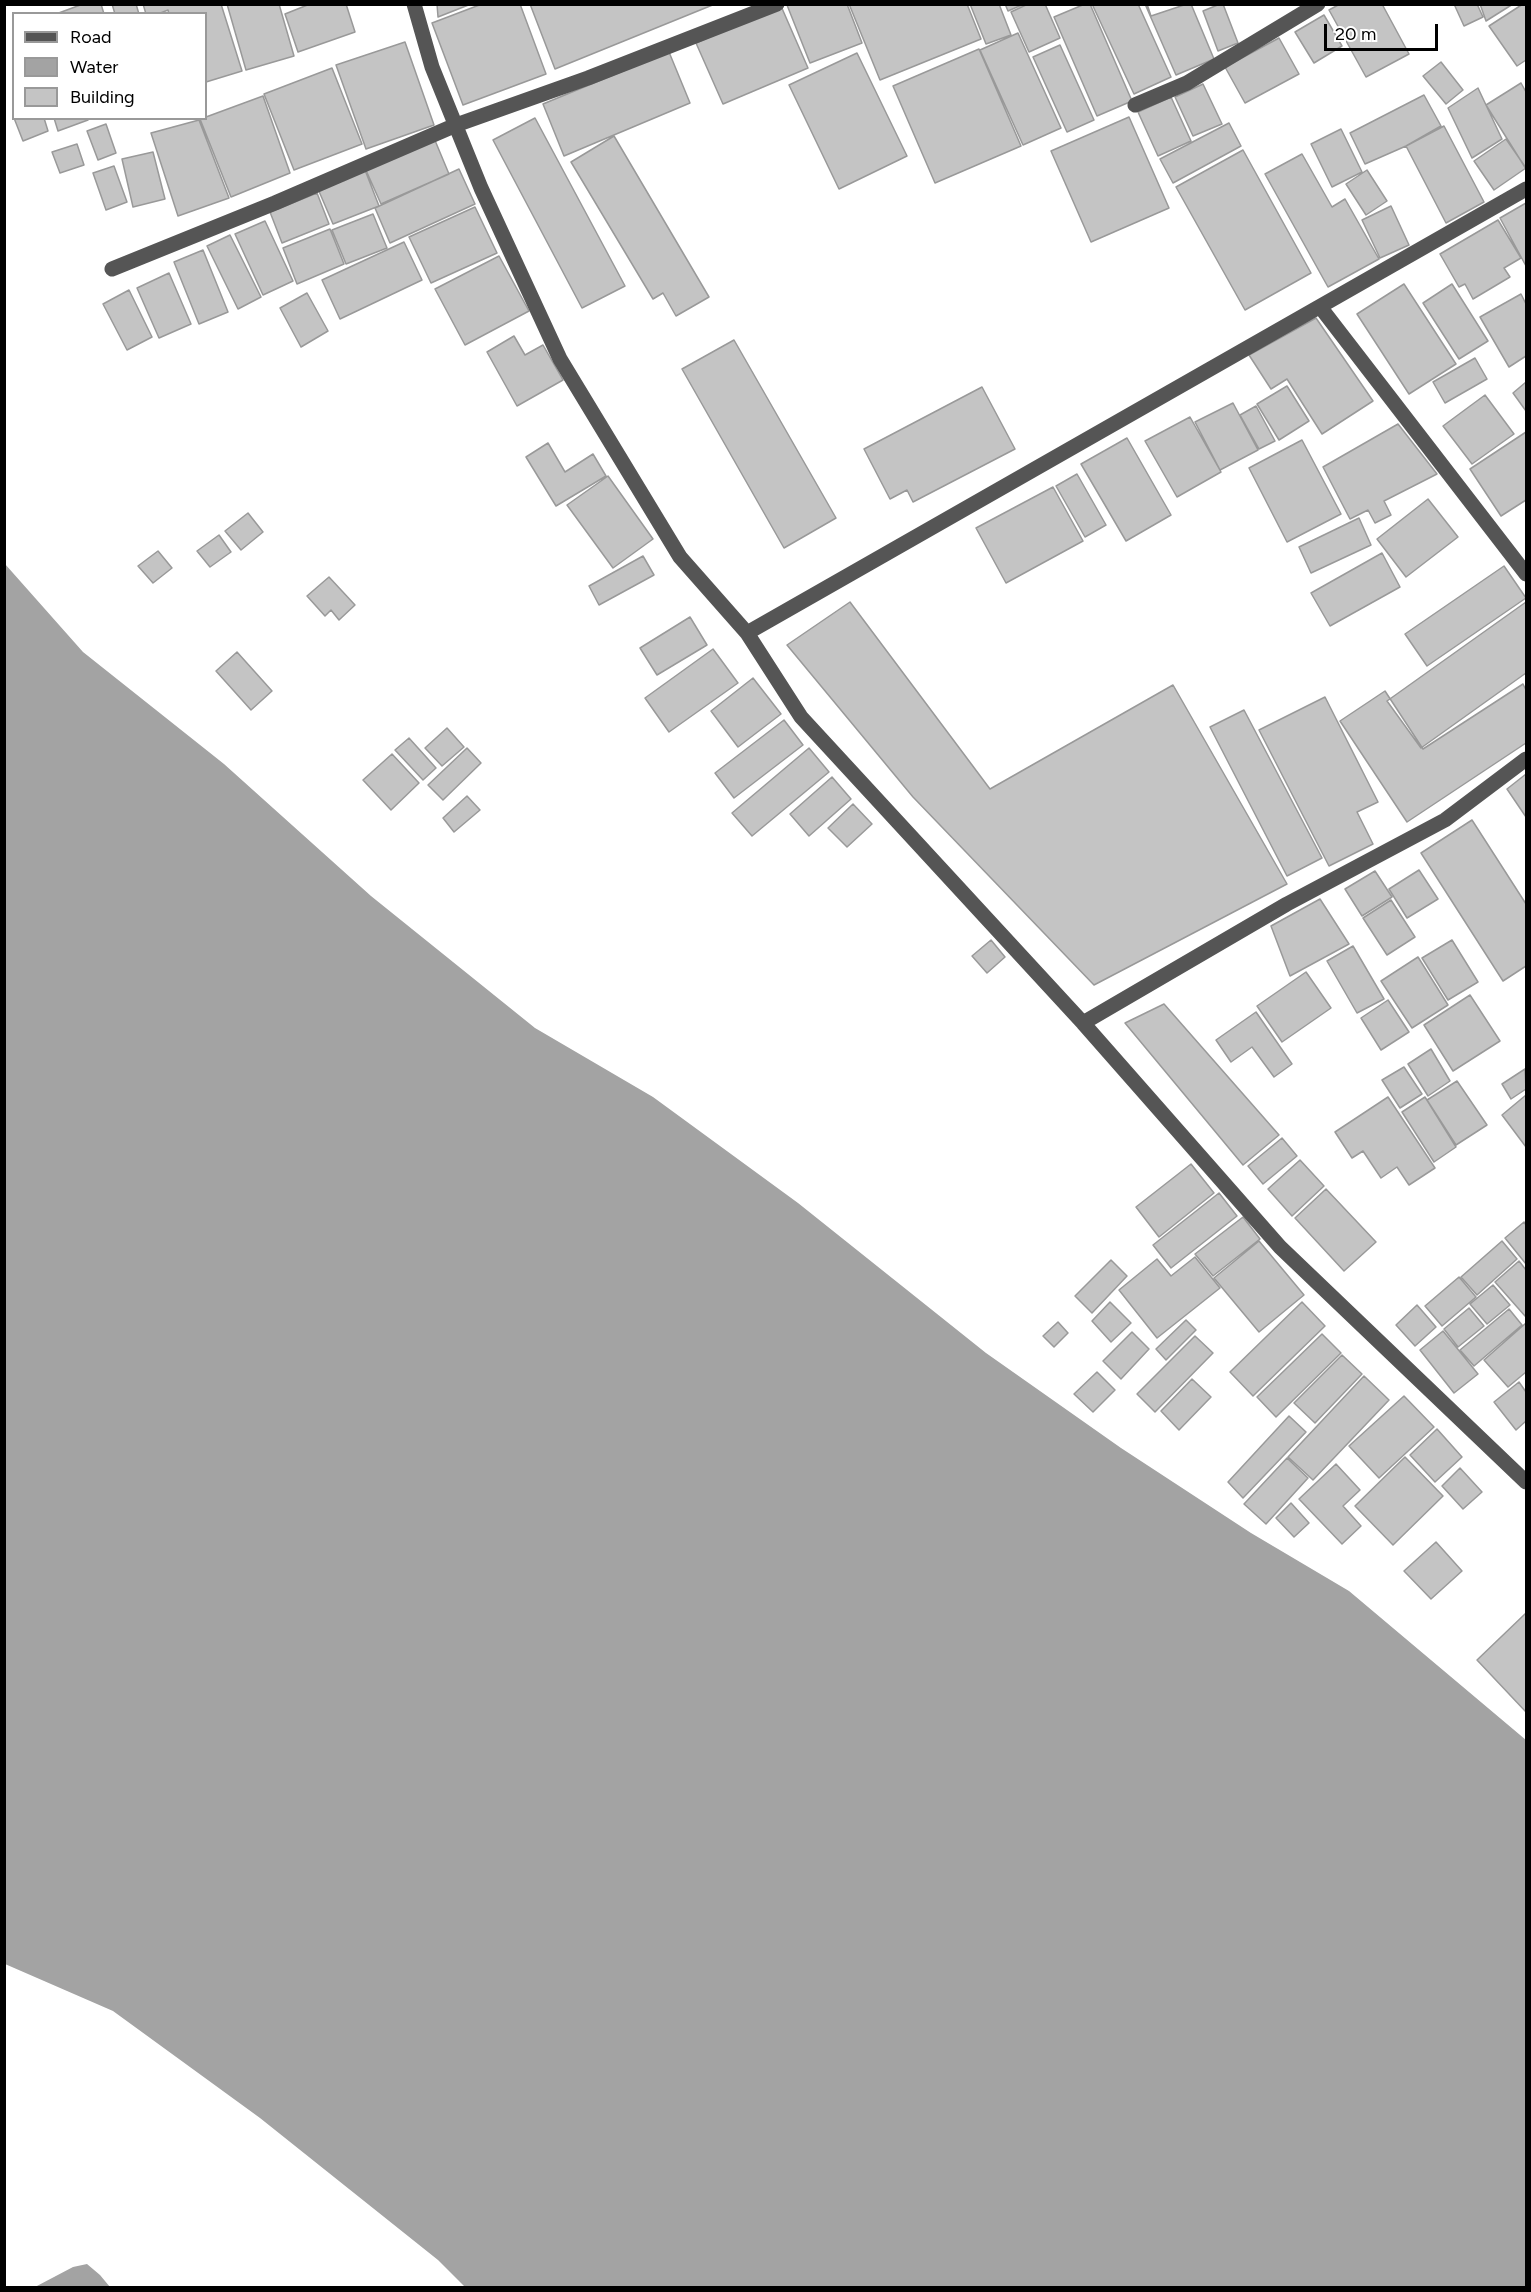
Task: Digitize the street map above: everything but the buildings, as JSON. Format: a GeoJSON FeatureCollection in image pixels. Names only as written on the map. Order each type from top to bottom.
{"type":"FeatureCollection","features":[{"type":"Feature","properties":{"kind":"street"},"geometry":{"type":"LineString","coordinates":[[414,4],[432,67],[481,188],[560,359],[680,556],[747,633],[801,717],[1083,1023],[1280,1247],[1505,1464],[1527,1482]]}},
{"type":"Feature","properties":{"kind":"street"},"geometry":{"type":"LineString","coordinates":[[112,269],[456,125],[588,78],[777,4]]}},
{"type":"Feature","properties":{"kind":"street"},"geometry":{"type":"LineString","coordinates":[[1135,105],[1187,83],[1318,4]]}},
{"type":"Feature","properties":{"kind":"street"},"geometry":{"type":"LineString","coordinates":[[747,633],[1527,189]]}},
{"type":"Feature","properties":{"kind":"street"},"geometry":{"type":"LineString","coordinates":[[1321,308],[1527,574]]}},
{"type":"Feature","properties":{"kind":"street"},"geometry":{"type":"LineString","coordinates":[[1083,1023],[1287,904],[1445,820],[1527,759]]}},
{"type":"Feature","properties":{"kind":"water"},"geometry":{"type":"Polygon","coordinates":[[[5,564],[83,652],[224,764],[371,896],[535,1028],[653,1097],[798,1203],[986,1353],[1121,1448],[1251,1533],[1349,1591],[1526,1740],[1526,2287],[465,2287],[438,2260],[260,2118],[113,2011],[5,1964],[5,564]]]}},
{"type":"Feature","properties":{"kind":"water"},"geometry":{"type":"Polygon","coordinates":[[[87,2264],[110,2287],[35,2287],[73,2267],[87,2264]]]}}]}
